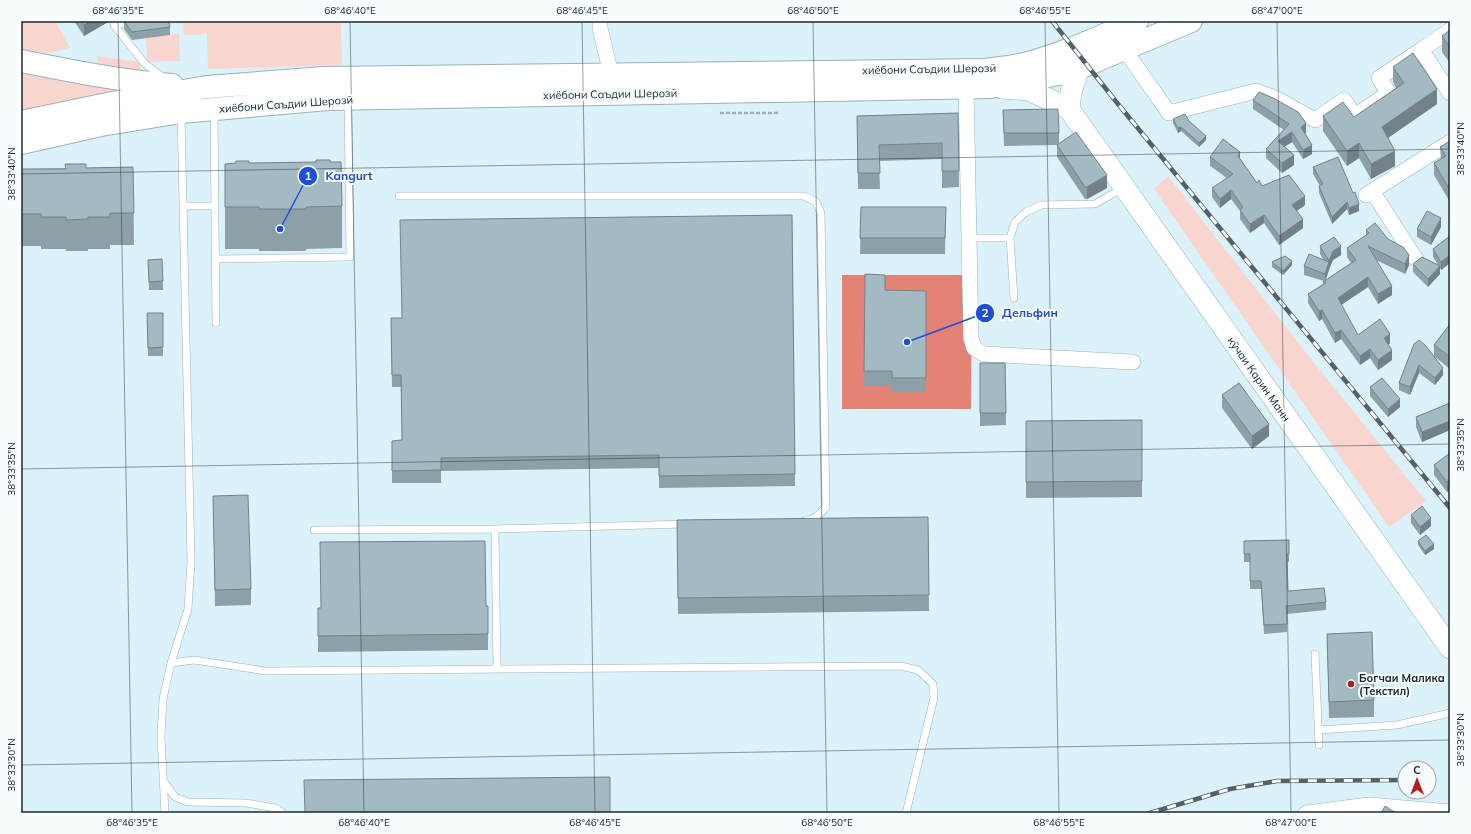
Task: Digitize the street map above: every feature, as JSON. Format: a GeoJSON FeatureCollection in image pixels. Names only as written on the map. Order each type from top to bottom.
{"type":"FeatureCollection","features":[{"type":"Feature","properties":{"kind":"highway","name":"хиёбони Саъдии Шерозӣ"},"geometry":{"type":"LineString","coordinates":[[21,122],[112,103],[207,87],[324,78],[985,70],[1014,66],[1041,59],[1078,46],[1137,21]]}},
{"type":"Feature","properties":{"kind":"highway","name":"хиёбони Саъдии Шерозӣ"},"geometry":{"type":"LineString","coordinates":[[21,143],[101,125],[181,112],[328,99],[990,87],[1059,74],[1079,68],[1191,21]]}},
{"type":"Feature","properties":{"kind":"highway"},"geometry":{"type":"LineString","coordinates":[[24,60],[94,75],[145,83],[207,87]]}},
{"type":"Feature","properties":{"kind":"street"},"geometry":{"type":"LineString","coordinates":[[600,21],[600,28],[611,74]]}},
{"type":"Feature","properties":{"kind":"street"},"geometry":{"type":"LineString","coordinates":[[1124,49],[1169,113],[1256,91],[1277,99],[1315,120],[1344,100],[1355,116],[1389,93],[1379,78],[1450,30]]}},
{"type":"Feature","properties":{"kind":"street"},"geometry":{"type":"LineString","coordinates":[[1421,50],[1450,93]]}},
{"type":"Feature","properties":{"kind":"street"},"geometry":{"type":"LineString","coordinates":[[1069,109],[1071,92],[1079,68]]}},
{"type":"Feature","properties":{"kind":"street"},"geometry":{"type":"LineString","coordinates":[[966,87],[971,338],[974,348],[984,354],[1133,362]]}},
{"type":"Feature","properties":{"kind":"street","name":"кӯчаи Карин Манн"},"geometry":{"type":"LineString","coordinates":[[990,87],[1029,90],[1069,109],[1450,648]]}},
{"type":"Feature","properties":{"kind":"street"},"geometry":{"type":"LineString","coordinates":[[1415,258],[1369,193],[1450,142]]}},
{"type":"Feature","properties":{"kind":"street"},"geometry":{"type":"LineString","coordinates":[[1306,813],[1368,805],[1450,812]]}},
{"type":"Feature","properties":{"kind":"lane"},"geometry":{"type":"LineString","coordinates":[[139,21],[114,25],[145,64],[173,85]]}},
{"type":"Feature","properties":{"kind":"lane"},"geometry":{"type":"LineString","coordinates":[[215,259],[350,257],[348,99]]}},
{"type":"Feature","properties":{"kind":"lane"},"geometry":{"type":"LineString","coordinates":[[214,109],[216,323]]}},
{"type":"Feature","properties":{"kind":"lane"},"geometry":{"type":"LineString","coordinates":[[165,813],[161,737],[164,699],[171,663],[188,608],[191,561],[181,112]]}},
{"type":"Feature","properties":{"kind":"lane"},"geometry":{"type":"LineString","coordinates":[[342,186],[349,186]]}},
{"type":"Feature","properties":{"kind":"lane"},"geometry":{"type":"LineString","coordinates":[[215,187],[223,187]]}},
{"type":"Feature","properties":{"kind":"lane"},"geometry":{"type":"LineString","coordinates":[[1014,298],[1010,238],[1015,222],[1026,212],[1042,205],[1095,204],[1123,187]]}},
{"type":"Feature","properties":{"kind":"lane"},"geometry":{"type":"LineString","coordinates":[[399,196],[804,196],[816,202],[820,213],[826,507],[819,516],[808,521],[800,521]]}},
{"type":"Feature","properties":{"kind":"lane"},"geometry":{"type":"LineString","coordinates":[[183,206],[215,206]]}},
{"type":"Feature","properties":{"kind":"lane"},"geometry":{"type":"LineString","coordinates":[[969,238],[1010,238]]}},
{"type":"Feature","properties":{"kind":"lane"},"geometry":{"type":"LineString","coordinates":[[314,530],[495,529],[690,524]]}},
{"type":"Feature","properties":{"kind":"lane"},"geometry":{"type":"LineString","coordinates":[[495,529],[497,669]]}},
{"type":"Feature","properties":{"kind":"lane"},"geometry":{"type":"LineString","coordinates":[[1315,654],[1319,745]]}},
{"type":"Feature","properties":{"kind":"lane"},"geometry":{"type":"LineString","coordinates":[[171,663],[194,660],[266,671],[901,666],[918,670],[932,684],[934,698],[906,813]]}},
{"type":"Feature","properties":{"kind":"lane"},"geometry":{"type":"LineString","coordinates":[[1318,730],[1397,725],[1450,713]]}},
{"type":"Feature","properties":{"kind":"lane"},"geometry":{"type":"LineString","coordinates":[[163,780],[175,797],[188,802],[246,803],[276,808],[283,813]]}},
{"type":"Feature","properties":{"kind":"path"},"geometry":{"type":"LineString","coordinates":[[720,113],[779,113]]}},
{"type":"Feature","properties":{"kind":"shaded area"},"geometry":{"type":"Polygon","coordinates":[[[21,21],[55,21],[70,48],[49,53],[25,50],[21,47],[21,21]]]}},
{"type":"Feature","properties":{"kind":"shaded area"},"geometry":{"type":"Polygon","coordinates":[[[183,21],[341,21],[342,65],[208,69],[207,34],[184,35],[183,21]]]}},
{"type":"Feature","properties":{"kind":"shaded area"},"geometry":{"type":"Polygon","coordinates":[[[179,34],[180,61],[147,62],[146,35],[179,34]]]}},
{"type":"Feature","properties":{"kind":"shaded area"},"geometry":{"type":"Polygon","coordinates":[[[97,56],[139,62],[143,74],[98,67],[97,56]]]}},
{"type":"Feature","properties":{"kind":"shaded area"},"geometry":{"type":"Polygon","coordinates":[[[21,69],[127,88],[21,111],[21,69]]]}},
{"type":"Feature","properties":{"kind":"shaded area"},"geometry":{"type":"Polygon","coordinates":[[[1168,176],[1311,359],[1426,501],[1389,527],[1154,189],[1168,176]]]}},
{"type":"Feature","properties":{"kind":"shaded area"},"geometry":{"type":"Polygon","coordinates":[[[842,275],[972,275],[971,409],[842,409],[842,275]]]}},
{"type":"Feature","properties":{"kind":"building"},"geometry":{"type":"Polygon","coordinates":[[[81,21],[91,21],[84,25],[81,21]]]}},
{"type":"Feature","properties":{"kind":"building"},"geometry":{"type":"Polygon","coordinates":[[[124,21],[169,21],[170,27],[132,32],[124,21]]]}},
{"type":"Feature","properties":{"kind":"building"},"geometry":{"type":"Polygon","coordinates":[[[1450,30],[1450,47],[1442,36],[1450,30]]]}},
{"type":"Feature","properties":{"kind":"building"},"geometry":{"type":"Polygon","coordinates":[[[1413,53],[1437,89],[1382,127],[1395,151],[1371,164],[1359,143],[1347,151],[1323,116],[1343,102],[1354,117],[1404,83],[1393,67],[1413,53]]]}},
{"type":"Feature","properties":{"kind":"building"},"geometry":{"type":"Polygon","coordinates":[[[1259,92],[1298,112],[1306,123],[1301,127],[1312,145],[1303,150],[1292,132],[1278,141],[1294,155],[1282,163],[1266,149],[1289,124],[1253,100],[1259,92]]]}},
{"type":"Feature","properties":{"kind":"building"},"geometry":{"type":"Polygon","coordinates":[[[1058,109],[1059,133],[1004,133],[1003,110],[1058,109]]]}},
{"type":"Feature","properties":{"kind":"building"},"geometry":{"type":"Polygon","coordinates":[[[958,113],[959,171],[942,171],[942,143],[879,145],[880,173],[858,173],[857,116],[958,113]]]}},
{"type":"Feature","properties":{"kind":"building"},"geometry":{"type":"Polygon","coordinates":[[[1185,114],[1189,121],[1206,136],[1199,143],[1181,127],[1178,128],[1173,119],[1185,114]]]}},
{"type":"Feature","properties":{"kind":"building"},"geometry":{"type":"Polygon","coordinates":[[[1076,132],[1107,175],[1087,187],[1085,187],[1057,145],[1076,132]]]}},
{"type":"Feature","properties":{"kind":"building"},"geometry":{"type":"Polygon","coordinates":[[[1223,139],[1240,152],[1238,156],[1257,183],[1259,180],[1262,186],[1289,175],[1305,196],[1292,205],[1303,219],[1279,236],[1264,215],[1250,224],[1240,210],[1243,207],[1231,190],[1220,199],[1212,188],[1233,174],[1210,157],[1223,139]]]}},
{"type":"Feature","properties":{"kind":"building"},"geometry":{"type":"Polygon","coordinates":[[[1450,141],[1450,190],[1434,163],[1446,156],[1440,147],[1450,141]]]}},
{"type":"Feature","properties":{"kind":"building"},"geometry":{"type":"Polygon","coordinates":[[[1338,157],[1353,193],[1355,192],[1359,204],[1349,208],[1347,202],[1332,217],[1319,186],[1323,184],[1313,167],[1338,157]]]}},
{"type":"Feature","properties":{"kind":"building"},"geometry":{"type":"Polygon","coordinates":[[[316,160],[341,162],[342,206],[306,207],[306,209],[225,207],[225,164],[236,163],[236,161],[249,161],[249,163],[316,162],[316,160]]]}},
{"type":"Feature","properties":{"kind":"building"},"geometry":{"type":"Polygon","coordinates":[[[65,164],[86,164],[86,168],[133,167],[134,213],[110,213],[110,217],[88,217],[88,219],[66,220],[66,217],[41,217],[41,214],[21,214],[21,169],[66,169],[65,164]]]}},
{"type":"Feature","properties":{"kind":"building"},"geometry":{"type":"Polygon","coordinates":[[[861,207],[946,207],[945,238],[860,238],[861,207]]]}},
{"type":"Feature","properties":{"kind":"building"},"geometry":{"type":"Polygon","coordinates":[[[1427,211],[1441,218],[1431,237],[1417,229],[1427,211]]]}},
{"type":"Feature","properties":{"kind":"building"},"geometry":{"type":"Polygon","coordinates":[[[792,215],[795,474],[659,476],[659,455],[441,458],[441,470],[392,471],[392,441],[402,440],[401,375],[392,375],[391,318],[402,318],[400,220],[792,215]]]}},
{"type":"Feature","properties":{"kind":"building"},"geometry":{"type":"Polygon","coordinates":[[[1375,223],[1388,239],[1403,247],[1409,255],[1405,264],[1368,246],[1392,286],[1378,294],[1368,277],[1338,298],[1358,335],[1380,319],[1390,334],[1384,338],[1392,350],[1378,360],[1370,349],[1360,356],[1341,330],[1335,333],[1322,310],[1319,311],[1308,294],[1326,283],[1323,282],[1356,260],[1347,248],[1369,233],[1366,230],[1375,223]]]}},
{"type":"Feature","properties":{"kind":"building"},"geometry":{"type":"Polygon","coordinates":[[[1450,236],[1450,255],[1441,262],[1433,249],[1450,236]]]}},
{"type":"Feature","properties":{"kind":"building"},"geometry":{"type":"Polygon","coordinates":[[[1334,237],[1341,246],[1333,251],[1329,261],[1320,246],[1334,237]]]}},
{"type":"Feature","properties":{"kind":"building"},"geometry":{"type":"Polygon","coordinates":[[[1309,254],[1329,262],[1325,274],[1304,266],[1309,254]]]}},
{"type":"Feature","properties":{"kind":"building"},"geometry":{"type":"Polygon","coordinates":[[[1285,256],[1292,261],[1283,271],[1272,262],[1285,256]]]}},
{"type":"Feature","properties":{"kind":"building"},"geometry":{"type":"Polygon","coordinates":[[[1422,257],[1440,266],[1428,279],[1413,264],[1422,257]]]}},
{"type":"Feature","properties":{"kind":"building"},"geometry":{"type":"Polygon","coordinates":[[[162,259],[163,281],[149,282],[148,260],[162,259]]]}},
{"type":"Feature","properties":{"kind":"building"},"geometry":{"type":"Polygon","coordinates":[[[865,274],[885,275],[885,290],[926,291],[926,378],[892,378],[892,371],[864,371],[865,274]]]}},
{"type":"Feature","properties":{"kind":"building"},"geometry":{"type":"Polygon","coordinates":[[[147,313],[163,313],[163,347],[148,348],[147,313]]]}},
{"type":"Feature","properties":{"kind":"building"},"geometry":{"type":"Polygon","coordinates":[[[1450,324],[1450,357],[1434,345],[1450,324]]]}},
{"type":"Feature","properties":{"kind":"building"},"geometry":{"type":"Polygon","coordinates":[[[1419,340],[1425,345],[1443,368],[1435,378],[1419,365],[1410,387],[1399,383],[1414,344],[1419,340]]]}},
{"type":"Feature","properties":{"kind":"building"},"geometry":{"type":"Polygon","coordinates":[[[980,363],[1005,363],[1006,413],[980,413],[980,363]]]}},
{"type":"Feature","properties":{"kind":"building"},"geometry":{"type":"Polygon","coordinates":[[[1382,378],[1400,399],[1388,409],[1370,387],[1382,378]]]}},
{"type":"Feature","properties":{"kind":"building"},"geometry":{"type":"Polygon","coordinates":[[[1239,383],[1269,424],[1252,436],[1222,395],[1239,383]]]}},
{"type":"Feature","properties":{"kind":"building"},"geometry":{"type":"Polygon","coordinates":[[[1450,403],[1450,421],[1422,432],[1416,417],[1450,403]]]}},
{"type":"Feature","properties":{"kind":"building"},"geometry":{"type":"Polygon","coordinates":[[[1142,420],[1142,481],[1026,482],[1026,421],[1142,420]]]}},
{"type":"Feature","properties":{"kind":"building"},"geometry":{"type":"Polygon","coordinates":[[[1450,453],[1450,480],[1447,482],[1434,465],[1450,453]]]}},
{"type":"Feature","properties":{"kind":"building"},"geometry":{"type":"Polygon","coordinates":[[[248,495],[251,589],[215,590],[213,496],[248,495]]]}},
{"type":"Feature","properties":{"kind":"building"},"geometry":{"type":"Polygon","coordinates":[[[1422,506],[1431,518],[1420,527],[1411,515],[1422,506]]]}},
{"type":"Feature","properties":{"kind":"building"},"geometry":{"type":"Polygon","coordinates":[[[928,517],[929,595],[678,598],[677,520],[928,517]]]}},
{"type":"Feature","properties":{"kind":"building"},"geometry":{"type":"Polygon","coordinates":[[[1426,535],[1434,544],[1425,551],[1418,541],[1426,535]]]}},
{"type":"Feature","properties":{"kind":"building"},"geometry":{"type":"Polygon","coordinates":[[[1289,540],[1289,554],[1287,554],[1288,591],[1324,588],[1326,602],[1286,606],[1287,624],[1264,625],[1261,581],[1250,581],[1250,554],[1244,554],[1244,541],[1289,540]]]}},
{"type":"Feature","properties":{"kind":"building"},"geometry":{"type":"Polygon","coordinates":[[[485,541],[488,634],[318,636],[318,608],[321,608],[320,542],[485,541]]]}},
{"type":"Feature","properties":{"kind":"building","name":"Богчаи Малика (Текстил)"},"geometry":{"type":"Polygon","coordinates":[[[1372,632],[1374,700],[1329,702],[1327,634],[1372,632]]]}},
{"type":"Feature","properties":{"kind":"building"},"geometry":{"type":"Polygon","coordinates":[[[610,777],[610,813],[305,813],[304,780],[610,777]]]}},
{"type":"Feature","properties":{"kind":"building"},"geometry":{"type":"Polygon","coordinates":[[[1385,806],[1396,813],[1381,813],[1385,806]]]}},
{"type":"Feature","properties":{"kind":"railway"},"geometry":{"type":"LineString","coordinates":[[1052,21],[1118,104],[1450,508]]}},
{"type":"Feature","properties":{"kind":"railway"},"geometry":{"type":"LineString","coordinates":[[1150,813],[1230,789],[1277,781],[1397,780]]}},
{"type":"Feature","properties":{"kind":"place","name":"Kangurt"},"geometry":{"type":"Point","coordinates":[280,229]}},
{"type":"Feature","properties":{"kind":"place","name":"Дельфин"},"geometry":{"type":"Point","coordinates":[907,342]}},
{"type":"Feature","properties":{"kind":"place","name":"Богчаи Малика (Текстил)"},"geometry":{"type":"Point","coordinates":[1351,684]}}]}
